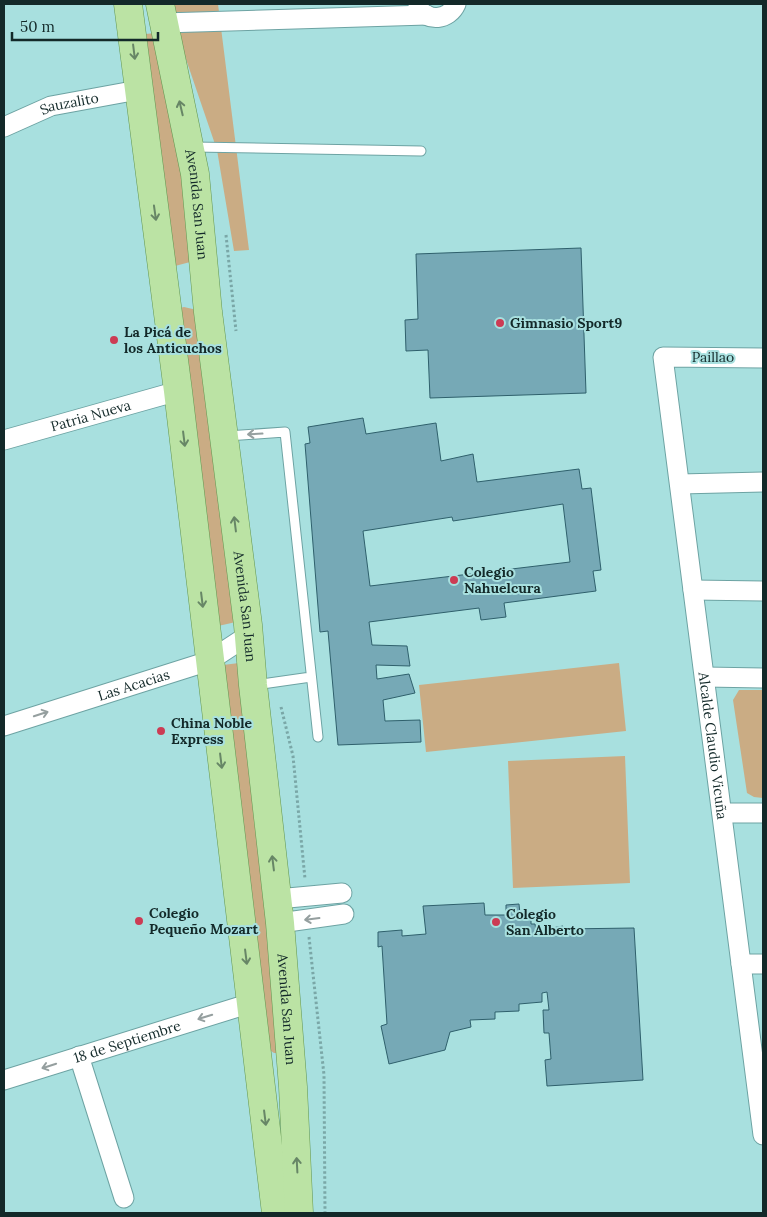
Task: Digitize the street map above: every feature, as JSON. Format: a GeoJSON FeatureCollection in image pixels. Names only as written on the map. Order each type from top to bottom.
{"type":"FeatureCollection","features":[{"type":"Feature","properties":{"kind":"main road"},"geometry":{"type":"LineString","coordinates":[[128,4],[178,390],[276,1213]]}},
{"type":"Feature","properties":{"kind":"main road","name":"Avenida San Juan"},"geometry":{"type":"LineString","coordinates":[[161,13],[190,147],[208,312],[248,625],[253,686],[279,911],[293,1087],[299,1213]]}},
{"type":"Feature","properties":{"kind":"main road"},"geometry":{"type":"LineString","coordinates":[[171,334],[174,307],[181,299],[197,298],[208,312]]}},
{"type":"Feature","properties":{"kind":"main road"},"geometry":{"type":"LineString","coordinates":[[261,1087],[277,1091],[285,1091],[293,1087]]}},
{"type":"Feature","properties":{"kind":"street"},"geometry":{"type":"LineString","coordinates":[[161,13],[422,9],[432,18],[445,17],[456,4]]}},
{"type":"Feature","properties":{"kind":"street","name":"Sauzalito"},"geometry":{"type":"LineString","coordinates":[[4,127],[51,106],[138,90]]}},
{"type":"Feature","properties":{"kind":"street","name":"Paillao"},"geometry":{"type":"LineString","coordinates":[[663,357],[763,358]]}},
{"type":"Feature","properties":{"kind":"street","name":"Alcalde Claudio Vicuña"},"geometry":{"type":"LineString","coordinates":[[663,357],[763,1125]]}},
{"type":"Feature","properties":{"kind":"street","name":"Patria Nueva"},"geometry":{"type":"LineString","coordinates":[[4,440],[178,390]]}},
{"type":"Feature","properties":{"kind":"street"},"geometry":{"type":"LineString","coordinates":[[680,484],[763,482]]}},
{"type":"Feature","properties":{"kind":"street"},"geometry":{"type":"LineString","coordinates":[[693,590],[763,591]]}},
{"type":"Feature","properties":{"kind":"street","name":"Las Acacias"},"geometry":{"type":"LineString","coordinates":[[4,726],[209,660],[246,636],[248,625]]}},
{"type":"Feature","properties":{"kind":"street"},"geometry":{"type":"LineString","coordinates":[[705,677],[763,678]]}},
{"type":"Feature","properties":{"kind":"street"},"geometry":{"type":"LineString","coordinates":[[722,813],[763,813]]}},
{"type":"Feature","properties":{"kind":"street"},"geometry":{"type":"LineString","coordinates":[[279,911],[342,894]]}},
{"type":"Feature","properties":{"kind":"street"},"geometry":{"type":"LineString","coordinates":[[279,911],[344,914]]}},
{"type":"Feature","properties":{"kind":"street"},"geometry":{"type":"LineString","coordinates":[[741,964],[763,964]]}},
{"type":"Feature","properties":{"kind":"street","name":"18 de Septiembre"},"geometry":{"type":"LineString","coordinates":[[4,1080],[251,1003]]}},
{"type":"Feature","properties":{"kind":"street"},"geometry":{"type":"LineString","coordinates":[[79,1056],[124,1198]]}},
{"type":"Feature","properties":{"kind":"lane"},"geometry":{"type":"LineString","coordinates":[[190,147],[420,151]]}},
{"type":"Feature","properties":{"kind":"lane"},"geometry":{"type":"LineString","coordinates":[[225,437],[285,432],[318,737]]}},
{"type":"Feature","properties":{"kind":"lane"},"geometry":{"type":"LineString","coordinates":[[253,686],[311,677]]}},
{"type":"Feature","properties":{"kind":"shaded area"},"geometry":{"type":"Polygon","coordinates":[[[162,4],[218,4],[249,250],[234,251],[217,150],[176,30],[162,4]]]}},
{"type":"Feature","properties":{"kind":"shaded area"},"geometry":{"type":"Polygon","coordinates":[[[155,33],[176,122],[194,261],[175,266],[146,34],[155,33]]]}},
{"type":"Feature","properties":{"kind":"shaded area"},"geometry":{"type":"Polygon","coordinates":[[[180,308],[197,310],[236,622],[218,626],[180,308]]]}},
{"type":"Feature","properties":{"kind":"shaded area"},"geometry":{"type":"Polygon","coordinates":[[[239,663],[286,1044],[279,1053],[274,1053],[268,1049],[223,665],[239,663]]]}},
{"type":"Feature","properties":{"kind":"shaded area"},"geometry":{"type":"Polygon","coordinates":[[[619,663],[626,731],[426,752],[419,685],[619,663]]]}},
{"type":"Feature","properties":{"kind":"shaded area"},"geometry":{"type":"Polygon","coordinates":[[[739,690],[763,690],[763,798],[754,797],[747,793],[733,700],[739,690]]]}},
{"type":"Feature","properties":{"kind":"shaded area"},"geometry":{"type":"Polygon","coordinates":[[[625,756],[630,883],[513,888],[508,761],[625,756]]]}},
{"type":"Feature","properties":{"kind":"building"},"geometry":{"type":"Polygon","coordinates":[[[581,248],[586,393],[430,398],[428,350],[406,351],[405,320],[418,319],[416,254],[581,248]]]}},
{"type":"Feature","properties":{"kind":"building"},"geometry":{"type":"Polygon","coordinates":[[[363,418],[366,434],[436,423],[441,461],[473,454],[477,482],[579,469],[582,489],[591,488],[601,570],[593,571],[596,591],[504,603],[506,617],[481,620],[479,608],[369,622],[372,645],[407,646],[410,666],[376,665],[377,679],[409,674],[415,693],[383,700],[385,721],[420,720],[421,742],[338,745],[328,631],[320,632],[305,444],[310,443],[308,427],[363,418]],[[563,504],[453,521],[452,517],[363,531],[370,586],[570,562],[563,504]]]}},
{"type":"Feature","properties":{"kind":"building"},"geometry":{"type":"Polygon","coordinates":[[[484,903],[485,915],[506,915],[506,905],[519,904],[520,914],[531,914],[531,924],[535,924],[536,931],[563,926],[563,929],[634,928],[643,1080],[547,1086],[545,1060],[551,1059],[549,1033],[544,1033],[543,1010],[549,1010],[547,992],[542,993],[542,1002],[519,1004],[519,1011],[495,1012],[495,1019],[470,1020],[471,1027],[450,1032],[445,1050],[389,1064],[381,1026],[387,1024],[382,946],[378,947],[378,932],[402,930],[402,936],[426,934],[423,906],[484,903]]]}},
{"type":"Feature","properties":{"kind":"place","name":"Gimnasio Sport9"},"geometry":{"type":"Point","coordinates":[500,323]}},
{"type":"Feature","properties":{"kind":"place","name":"La Picá de los Anticuchos"},"geometry":{"type":"Point","coordinates":[114,340]}},
{"type":"Feature","properties":{"kind":"place","name":"Colegio Nahuelcura"},"geometry":{"type":"Point","coordinates":[454,580]}},
{"type":"Feature","properties":{"kind":"place","name":"China Noble Express"},"geometry":{"type":"Point","coordinates":[161,731]}},
{"type":"Feature","properties":{"kind":"place","name":"Colegio Pequeño Mozart"},"geometry":{"type":"Point","coordinates":[139,921]}},
{"type":"Feature","properties":{"kind":"place","name":"Colegio San Alberto"},"geometry":{"type":"Point","coordinates":[496,922]}}]}
